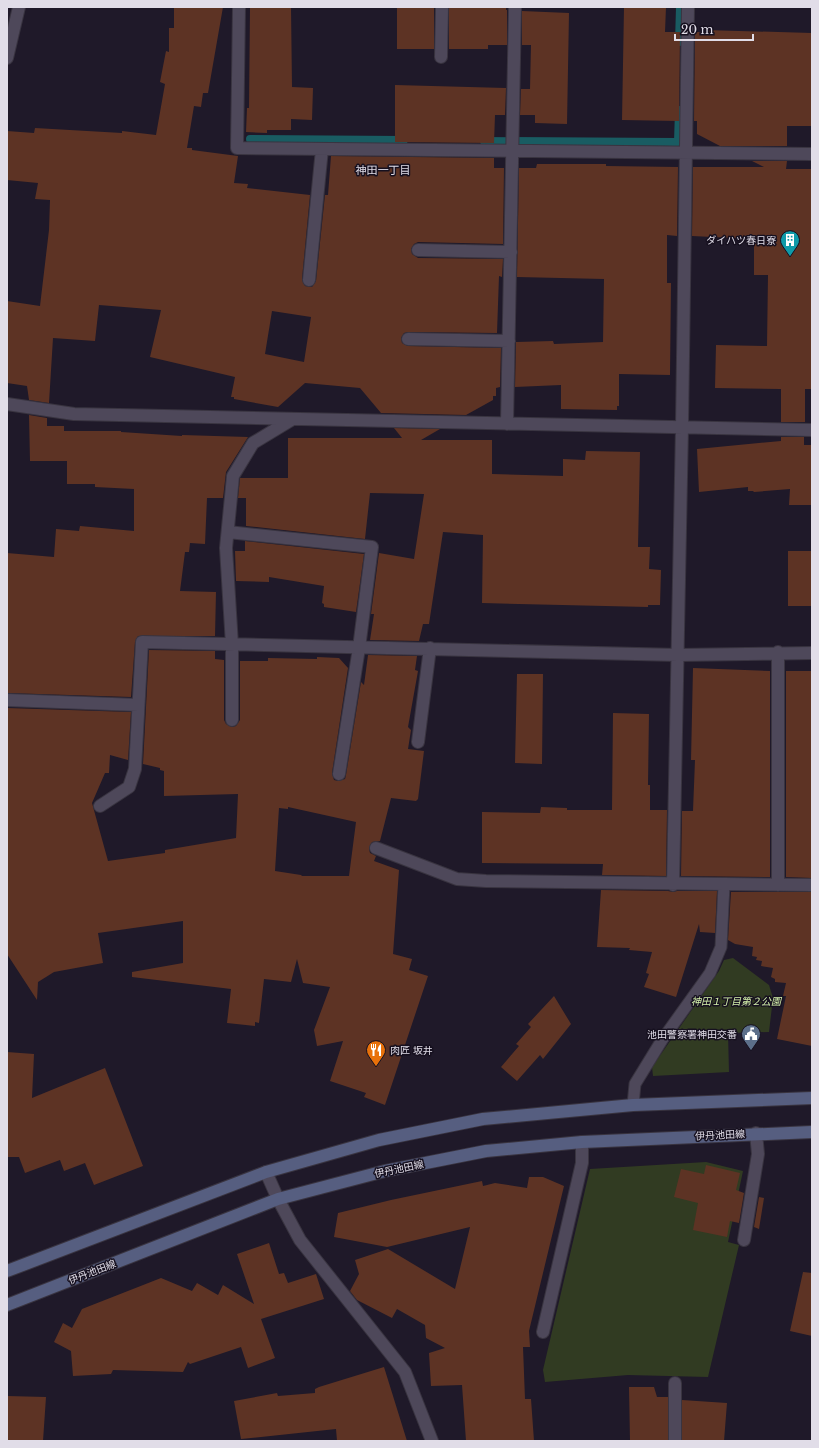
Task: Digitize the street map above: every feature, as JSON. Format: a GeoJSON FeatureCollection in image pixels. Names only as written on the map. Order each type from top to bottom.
{"type":"FeatureCollection","features":[{"type":"Feature","properties":{"kind":"main road"},"geometry":{"type":"LineString","coordinates":[[7,1271],[266,1172],[379,1140],[483,1119],[633,1105],[812,1098]]}},
{"type":"Feature","properties":{"kind":"main road","name":"伊丹池田線"},"geometry":{"type":"LineString","coordinates":[[7,1305],[278,1200],[384,1171],[486,1151],[582,1142],[812,1132]]}},
{"type":"Feature","properties":{"kind":"street"},"geometry":{"type":"LineString","coordinates":[[7,58],[19,7]]}},
{"type":"Feature","properties":{"kind":"street"},"geometry":{"type":"LineString","coordinates":[[239,7],[237,148],[812,154]]}},
{"type":"Feature","properties":{"kind":"street"},"geometry":{"type":"LineString","coordinates":[[441,57],[442,7]]}},
{"type":"Feature","properties":{"kind":"street"},"geometry":{"type":"LineString","coordinates":[[507,424],[515,7]]}},
{"type":"Feature","properties":{"kind":"street"},"geometry":{"type":"LineString","coordinates":[[674,885],[688,7]]}},
{"type":"Feature","properties":{"kind":"street"},"geometry":{"type":"LineString","coordinates":[[310,280],[322,149]]}},
{"type":"Feature","properties":{"kind":"street"},"geometry":{"type":"LineString","coordinates":[[418,250],[511,252]]}},
{"type":"Feature","properties":{"kind":"street"},"geometry":{"type":"LineString","coordinates":[[408,339],[509,341]]}},
{"type":"Feature","properties":{"kind":"street"},"geometry":{"type":"LineString","coordinates":[[7,404],[74,414],[291,420],[812,430]]}},
{"type":"Feature","properties":{"kind":"street"},"geometry":{"type":"LineString","coordinates":[[232,720],[232,646],[226,548],[233,476],[253,443],[291,420]]}},
{"type":"Feature","properties":{"kind":"street"},"geometry":{"type":"LineString","coordinates":[[228,532],[372,547],[359,648],[339,774]]}},
{"type":"Feature","properties":{"kind":"street"},"geometry":{"type":"LineString","coordinates":[[100,806],[129,787],[136,769],[142,642],[232,646],[430,648],[678,655],[778,652],[812,654]]}},
{"type":"Feature","properties":{"kind":"street"},"geometry":{"type":"LineString","coordinates":[[418,742],[430,648]]}},
{"type":"Feature","properties":{"kind":"street"},"geometry":{"type":"LineString","coordinates":[[778,652],[778,885]]}},
{"type":"Feature","properties":{"kind":"street"},"geometry":{"type":"LineString","coordinates":[[7,700],[138,706]]}},
{"type":"Feature","properties":{"kind":"street"},"geometry":{"type":"LineString","coordinates":[[376,848],[457,879],[486,882],[674,885],[812,885]]}},
{"type":"Feature","properties":{"kind":"street"},"geometry":{"type":"LineString","coordinates":[[744,1240],[758,1154],[756,1134]]}},
{"type":"Feature","properties":{"kind":"street"},"geometry":{"type":"LineString","coordinates":[[542,1332],[582,1163],[582,1142]]}},
{"type":"Feature","properties":{"kind":"street"},"geometry":{"type":"LineString","coordinates":[[266,1172],[278,1200],[300,1240],[405,1372],[432,1441]]}},
{"type":"Feature","properties":{"kind":"street"},"geometry":{"type":"LineString","coordinates":[[675,1383],[675,1441]]}},
{"type":"Feature","properties":{"kind":"lane"},"geometry":{"type":"LineString","coordinates":[[633,1105],[635,1084],[662,1040],[710,972],[716,960],[721,947],[724,885]]}},
{"type":"Feature","properties":{"kind":"green space","name":"神田１丁目第２公園"},"geometry":{"type":"Polygon","coordinates":[[[733,958],[769,985],[773,998],[769,1032],[728,1033],[729,1072],[653,1076],[652,1067],[719,971],[724,960],[733,958]]]}},
{"type":"Feature","properties":{"kind":"green space"},"geometry":{"type":"Polygon","coordinates":[[[706,1162],[743,1171],[728,1242],[739,1245],[708,1377],[628,1375],[545,1382],[543,1370],[590,1169],[706,1162]]]}},
{"type":"Feature","properties":{"kind":"building"},"geometry":{"type":"Polygon","coordinates":[[[174,7],[223,7],[208,93],[203,93],[201,107],[194,106],[187,148],[192,148],[192,150],[238,156],[234,183],[248,184],[247,188],[310,195],[302,279],[305,286],[312,287],[316,281],[325,195],[328,195],[331,156],[494,158],[494,168],[504,168],[503,244],[418,242],[414,244],[411,249],[412,254],[418,258],[503,259],[502,277],[499,276],[497,333],[408,332],[404,333],[401,338],[402,343],[408,346],[501,348],[500,387],[496,388],[496,396],[493,396],[493,400],[466,415],[381,413],[360,388],[305,383],[278,407],[234,399],[234,397],[231,397],[235,377],[150,357],[161,310],[99,305],[95,341],[53,338],[49,403],[29,400],[27,386],[7,383],[7,301],[40,306],[49,230],[50,200],[35,199],[38,183],[7,180],[7,131],[34,133],[35,128],[122,133],[122,131],[156,135],[165,84],[160,82],[166,51],[169,52],[169,28],[174,28],[174,7]],[[272,311],[265,354],[304,362],[311,317],[272,311]]]}},
{"type":"Feature","properties":{"kind":"building"},"geometry":{"type":"Polygon","coordinates":[[[250,7],[291,7],[292,87],[313,88],[312,120],[291,119],[291,130],[267,130],[267,133],[246,132],[247,108],[249,108],[250,7]]]}},
{"type":"Feature","properties":{"kind":"building"},"geometry":{"type":"Polygon","coordinates":[[[397,7],[434,7],[434,49],[397,49],[397,7]]]}},
{"type":"Feature","properties":{"kind":"building"},"geometry":{"type":"Polygon","coordinates":[[[449,7],[506,7],[507,45],[488,45],[488,49],[449,49],[449,7]]]}},
{"type":"Feature","properties":{"kind":"building"},"geometry":{"type":"Polygon","coordinates":[[[624,7],[666,7],[665,32],[680,32],[679,121],[622,120],[624,7]]]}},
{"type":"Feature","properties":{"kind":"building"},"geometry":{"type":"Polygon","coordinates":[[[522,11],[569,13],[567,124],[535,123],[535,115],[520,115],[521,89],[530,89],[531,45],[522,45],[522,11]]]}},
{"type":"Feature","properties":{"kind":"building"},"geometry":{"type":"Polygon","coordinates":[[[705,30],[812,33],[812,126],[787,126],[787,146],[720,146],[697,134],[697,121],[694,121],[695,32],[705,32],[705,30]]]}},
{"type":"Feature","properties":{"kind":"building"},"geometry":{"type":"Polygon","coordinates":[[[395,85],[506,88],[505,115],[495,115],[494,143],[395,142],[395,85]]]}},
{"type":"Feature","properties":{"kind":"building","name":"ダイハツ春日寮"},"geometry":{"type":"Polygon","coordinates":[[[752,161],[787,161],[786,169],[812,169],[812,389],[805,389],[805,422],[781,422],[781,389],[715,388],[716,345],[767,346],[768,275],[754,275],[754,239],[692,236],[693,167],[764,167],[752,161]]]}},
{"type":"Feature","properties":{"kind":"building"},"geometry":{"type":"Polygon","coordinates":[[[537,164],[606,164],[606,166],[678,167],[677,236],[667,235],[667,283],[671,283],[670,375],[619,374],[619,406],[617,406],[617,410],[561,409],[561,385],[515,387],[516,342],[553,341],[554,344],[603,342],[604,279],[517,277],[519,168],[536,168],[537,164]]]}},
{"type":"Feature","properties":{"kind":"building"},"geometry":{"type":"Polygon","coordinates":[[[29,415],[47,418],[47,426],[64,426],[64,431],[121,431],[182,436],[248,437],[226,472],[223,498],[207,498],[205,544],[190,543],[189,552],[185,552],[180,591],[216,592],[215,636],[138,636],[135,642],[131,697],[7,693],[7,553],[54,557],[56,529],[79,531],[80,526],[134,531],[134,489],[95,487],[95,484],[67,484],[67,461],[30,461],[29,415]]]}},
{"type":"Feature","properties":{"kind":"building"},"geometry":{"type":"Polygon","coordinates":[[[394,428],[440,429],[421,440],[492,440],[492,474],[563,476],[563,459],[585,460],[586,451],[640,452],[638,547],[650,547],[649,569],[661,570],[660,605],[648,605],[648,607],[482,603],[483,535],[443,532],[429,624],[423,624],[419,641],[370,640],[374,614],[371,614],[379,553],[414,559],[424,494],[370,493],[365,539],[246,526],[246,498],[238,498],[240,478],[288,478],[288,438],[402,438],[394,428]]]}},
{"type":"Feature","properties":{"kind":"building"},"geometry":{"type":"Polygon","coordinates":[[[781,437],[804,437],[804,445],[812,445],[812,505],[789,505],[790,489],[754,492],[748,491],[748,487],[699,492],[697,449],[781,441],[781,437]]]}},
{"type":"Feature","properties":{"kind":"building"},"geometry":{"type":"Polygon","coordinates":[[[245,541],[364,554],[356,612],[324,607],[324,604],[322,603],[324,586],[269,577],[269,582],[236,581],[235,551],[245,551],[245,541]]]}},
{"type":"Feature","properties":{"kind":"building"},"geometry":{"type":"Polygon","coordinates":[[[788,551],[812,551],[812,606],[788,606],[788,551]]]}},
{"type":"Feature","properties":{"kind":"building"},"geometry":{"type":"Polygon","coordinates":[[[149,650],[215,651],[215,659],[224,660],[224,720],[226,724],[232,727],[236,726],[240,720],[240,661],[268,661],[268,658],[339,658],[348,668],[332,773],[334,780],[338,781],[345,779],[346,775],[361,682],[364,685],[368,655],[417,656],[415,670],[418,671],[408,727],[411,730],[408,749],[424,751],[418,799],[416,801],[391,798],[380,841],[372,842],[369,849],[370,853],[376,856],[374,861],[399,870],[393,954],[412,959],[409,970],[428,976],[385,1105],[364,1097],[366,1093],[330,1081],[343,1041],[317,1046],[314,1030],[330,987],[303,983],[297,959],[291,982],[264,979],[259,1023],[255,1022],[255,1026],[227,1023],[231,989],[132,977],[132,972],[183,963],[183,921],[98,933],[103,963],[54,972],[38,982],[37,1000],[7,954],[7,708],[131,712],[128,760],[110,755],[109,773],[105,773],[92,803],[108,861],[165,853],[165,850],[236,838],[238,794],[164,796],[164,771],[160,770],[160,768],[143,764],[149,650]],[[288,807],[288,809],[279,808],[275,871],[302,876],[349,876],[356,822],[288,807]]]}},
{"type":"Feature","properties":{"kind":"building"},"geometry":{"type":"Polygon","coordinates":[[[693,668],[770,671],[770,877],[681,876],[682,811],[693,811],[695,760],[691,760],[693,668]]]}},
{"type":"Feature","properties":{"kind":"building"},"geometry":{"type":"Polygon","coordinates":[[[786,671],[812,671],[812,878],[786,877],[786,671]]]}},
{"type":"Feature","properties":{"kind":"building"},"geometry":{"type":"Polygon","coordinates":[[[517,674],[543,674],[542,764],[515,763],[517,674]]]}},
{"type":"Feature","properties":{"kind":"building"},"geometry":{"type":"Polygon","coordinates":[[[613,713],[649,714],[648,785],[650,785],[650,810],[667,810],[666,876],[602,875],[603,864],[482,863],[482,812],[540,813],[541,807],[567,808],[567,810],[612,810],[613,713]]]}},
{"type":"Feature","properties":{"kind":"building"},"geometry":{"type":"Polygon","coordinates":[[[601,890],[673,892],[717,891],[715,933],[700,932],[699,924],[676,997],[644,987],[649,974],[646,973],[652,952],[629,950],[630,948],[597,947],[601,890]]]}},
{"type":"Feature","properties":{"kind":"building"},"geometry":{"type":"Polygon","coordinates":[[[731,892],[812,892],[812,1046],[777,1039],[786,996],[783,996],[786,983],[775,982],[775,979],[771,977],[773,968],[761,966],[762,961],[756,960],[757,957],[752,956],[753,947],[735,944],[728,940],[731,892]]]}},
{"type":"Feature","properties":{"kind":"building"},"geometry":{"type":"Polygon","coordinates":[[[554,996],[571,1024],[543,1059],[540,1055],[517,1081],[501,1067],[519,1046],[516,1044],[531,1027],[528,1024],[554,996]]]}},
{"type":"Feature","properties":{"kind":"building"},"geometry":{"type":"Polygon","coordinates":[[[7,1052],[34,1054],[32,1098],[105,1068],[143,1166],[94,1185],[85,1163],[64,1171],[60,1160],[25,1173],[19,1157],[7,1157],[7,1052]]]}},
{"type":"Feature","properties":{"kind":"building"},"geometry":{"type":"Polygon","coordinates":[[[706,1165],[740,1173],[736,1190],[744,1193],[739,1223],[730,1221],[727,1237],[693,1230],[698,1203],[674,1197],[681,1169],[704,1174],[706,1165]]]}},
{"type":"Feature","properties":{"kind":"building"},"geometry":{"type":"Polygon","coordinates":[[[529,1177],[543,1177],[564,1186],[529,1331],[530,1347],[523,1347],[525,1399],[531,1399],[534,1441],[466,1441],[462,1385],[431,1386],[429,1353],[445,1348],[426,1338],[425,1325],[397,1309],[392,1318],[357,1300],[350,1291],[359,1274],[355,1260],[388,1249],[455,1289],[470,1227],[387,1247],[334,1237],[338,1213],[482,1181],[483,1186],[495,1183],[527,1188],[529,1177]]]}},
{"type":"Feature","properties":{"kind":"building"},"geometry":{"type":"Polygon","coordinates":[[[759,1197],[764,1198],[759,1229],[754,1227],[759,1197]]]}},
{"type":"Feature","properties":{"kind":"building"},"geometry":{"type":"Polygon","coordinates":[[[269,1243],[279,1274],[284,1273],[288,1283],[316,1274],[324,1299],[261,1319],[275,1358],[248,1368],[241,1347],[190,1364],[188,1362],[183,1372],[113,1370],[111,1374],[73,1376],[71,1351],[54,1342],[63,1323],[72,1328],[82,1309],[161,1278],[192,1291],[197,1283],[218,1295],[223,1285],[254,1304],[237,1254],[269,1243]]]}},
{"type":"Feature","properties":{"kind":"building"},"geometry":{"type":"Polygon","coordinates":[[[803,1272],[812,1273],[812,1336],[790,1331],[803,1272]]]}},
{"type":"Feature","properties":{"kind":"building"},"geometry":{"type":"Polygon","coordinates":[[[384,1367],[407,1441],[337,1441],[336,1429],[241,1439],[234,1401],[277,1393],[278,1396],[315,1393],[315,1389],[319,1387],[384,1367]]]}},
{"type":"Feature","properties":{"kind":"building"},"geometry":{"type":"Polygon","coordinates":[[[629,1387],[654,1387],[657,1397],[668,1397],[668,1441],[630,1441],[629,1387]]]}},
{"type":"Feature","properties":{"kind":"building"},"geometry":{"type":"Polygon","coordinates":[[[7,1396],[46,1397],[43,1441],[7,1441],[7,1396]]]}},
{"type":"Feature","properties":{"kind":"building"},"geometry":{"type":"Polygon","coordinates":[[[682,1400],[727,1403],[724,1441],[682,1441],[682,1400]]]}},
{"type":"Feature","properties":{"kind":"waterway"},"geometry":{"type":"LineString","coordinates":[[679,42],[680,7]]}},
{"type":"Feature","properties":{"kind":"waterway"},"geometry":{"type":"LineString","coordinates":[[484,141],[678,142],[679,110]]}},
{"type":"Feature","properties":{"kind":"waterway"},"geometry":{"type":"LineString","coordinates":[[250,139],[404,140]]}},
{"type":"Feature","properties":{"kind":"place","name":"ダイハツ春日寮"},"geometry":{"type":"Point","coordinates":[790,257]}},
{"type":"Feature","properties":{"kind":"place","name":"池田警察署神田交番"},"geometry":{"type":"Point","coordinates":[751,1051]}},
{"type":"Feature","properties":{"kind":"place","name":"肉匠 坂井"},"geometry":{"type":"Point","coordinates":[376,1067]}},
{"type":"Feature","properties":{"kind":"district","name":"神田一丁目"},"geometry":{"type":"Point","coordinates":[383,170]}}]}
